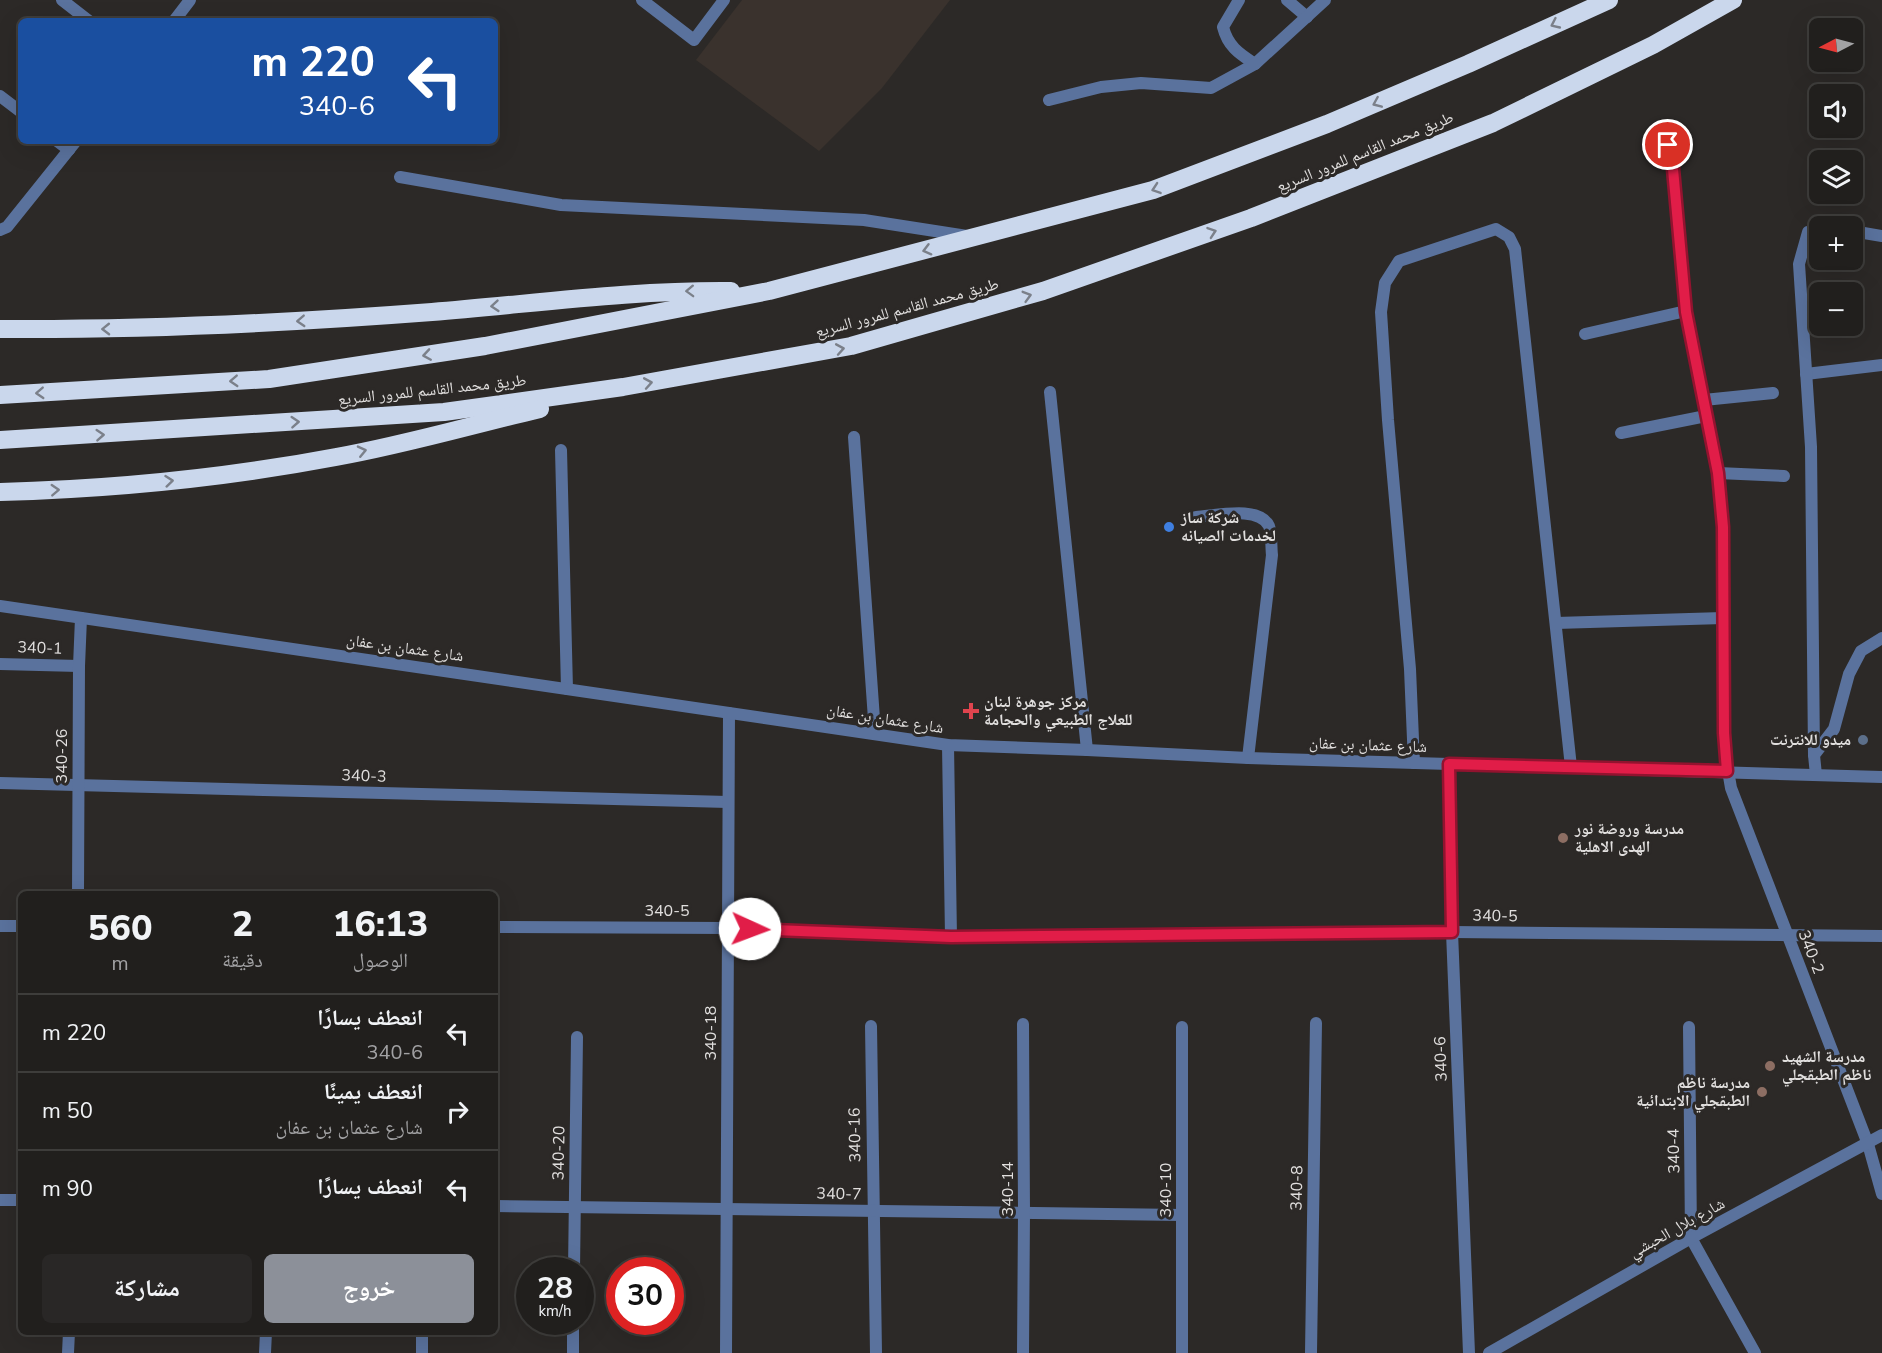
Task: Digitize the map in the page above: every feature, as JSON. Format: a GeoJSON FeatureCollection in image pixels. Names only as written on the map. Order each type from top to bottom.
{"type":"FeatureCollection","features":[{"type":"Feature","properties":{"kind":"highway","name":"طريق محمد القاسم للمرور السريع"},"geometry":{"type":"LineString","coordinates":[[0,395],[269,379],[485,346],[769,291],[1153,190],[1327,124],[1468,64],[1608,0]]}},
{"type":"Feature","properties":{"kind":"highway","name":"طريق محمد القاسم للمرور السريع"},"geometry":{"type":"LineString","coordinates":[[0,440],[444,412],[623,387],[851,346],[1043,291],[1251,218],[1493,123],[1653,45],[1733,0]]}},
{"type":"Feature","properties":{"kind":"highway"},"geometry":{"type":"LineString","coordinates":[[0,329],[223,325],[421,313],[653,292],[769,291]]}},
{"type":"Feature","properties":{"kind":"highway"},"geometry":{"type":"LineString","coordinates":[[0,492],[111,487],[234,473],[338,457],[623,387]]}},
{"type":"Feature","properties":{"kind":"street"},"geometry":{"type":"LineString","coordinates":[[62,0],[85,18]]}},
{"type":"Feature","properties":{"kind":"street"},"geometry":{"type":"LineString","coordinates":[[176,18],[189,0]]}},
{"type":"Feature","properties":{"kind":"street"},"geometry":{"type":"LineString","coordinates":[[642,0],[694,40],[724,0]]}},
{"type":"Feature","properties":{"kind":"street"},"geometry":{"type":"LineString","coordinates":[[1239,0],[1223,27],[1225,36],[1233,49],[1256,64]]}},
{"type":"Feature","properties":{"kind":"street"},"geometry":{"type":"LineString","coordinates":[[1287,0],[1307,17]]}},
{"type":"Feature","properties":{"kind":"street"},"geometry":{"type":"LineString","coordinates":[[1049,100],[1101,87],[1141,83],[1211,88],[1256,64],[1325,0]]}},
{"type":"Feature","properties":{"kind":"street"},"geometry":{"type":"LineString","coordinates":[[0,96],[18,110]]}},
{"type":"Feature","properties":{"kind":"street","name":"340-2"},"geometry":{"type":"LineString","coordinates":[[1663,132],[1672,158],[1686,312],[1718,473],[1723,527],[1724,733],[1727,771],[1731,788],[1868,1144],[1882,1194]]}},
{"type":"Feature","properties":{"kind":"street"},"geometry":{"type":"LineString","coordinates":[[0,230],[7,227],[72,145]]}},
{"type":"Feature","properties":{"kind":"street"},"geometry":{"type":"LineString","coordinates":[[400,177],[561,205],[864,220],[977,237]]}},
{"type":"Feature","properties":{"kind":"street"},"geometry":{"type":"LineString","coordinates":[[1414,763],[1410,669],[1381,312],[1385,283],[1399,261],[1496,229],[1509,237],[1515,249],[1571,767]]}},
{"type":"Feature","properties":{"kind":"street"},"geometry":{"type":"LineString","coordinates":[[1809,232],[1799,264],[1811,447],[1816,775]]}},
{"type":"Feature","properties":{"kind":"street"},"geometry":{"type":"LineString","coordinates":[[1863,233],[1882,236]]}},
{"type":"Feature","properties":{"kind":"street"},"geometry":{"type":"LineString","coordinates":[[1585,334],[1686,312]]}},
{"type":"Feature","properties":{"kind":"street"},"geometry":{"type":"LineString","coordinates":[[1806,374],[1882,365]]}},
{"type":"Feature","properties":{"kind":"street"},"geometry":{"type":"LineString","coordinates":[[1050,392],[1087,750]]}},
{"type":"Feature","properties":{"kind":"street"},"geometry":{"type":"LineString","coordinates":[[1704,400],[1773,393]]}},
{"type":"Feature","properties":{"kind":"street"},"geometry":{"type":"LineString","coordinates":[[1621,433],[1706,416]]}},
{"type":"Feature","properties":{"kind":"street"},"geometry":{"type":"LineString","coordinates":[[854,437],[875,733]]}},
{"type":"Feature","properties":{"kind":"street"},"geometry":{"type":"LineString","coordinates":[[561,450],[567,689]]}},
{"type":"Feature","properties":{"kind":"street"},"geometry":{"type":"LineString","coordinates":[[1718,473],[1784,476]]}},
{"type":"Feature","properties":{"kind":"street"},"geometry":{"type":"LineString","coordinates":[[1196,517],[1251,513],[1263,518],[1270,527],[1272,555],[1248,758]]}},
{"type":"Feature","properties":{"kind":"street","name":"شارع عثمان بن عفان"},"geometry":{"type":"LineString","coordinates":[[0,606],[948,745],[1248,758],[1882,777]]}},
{"type":"Feature","properties":{"kind":"street","name":"340-26"},"geometry":{"type":"LineString","coordinates":[[78,891],[81,618]]}},
{"type":"Feature","properties":{"kind":"street"},"geometry":{"type":"LineString","coordinates":[[1556,623],[1723,618]]}},
{"type":"Feature","properties":{"kind":"street"},"geometry":{"type":"LineString","coordinates":[[1814,755],[1834,729],[1849,674],[1861,651],[1882,638]]}},
{"type":"Feature","properties":{"kind":"street","name":"340-1"},"geometry":{"type":"LineString","coordinates":[[0,664],[79,666]]}},
{"type":"Feature","properties":{"kind":"street","name":"340-18"},"geometry":{"type":"LineString","coordinates":[[726,1353],[729,713]]}},
{"type":"Feature","properties":{"kind":"street"},"geometry":{"type":"LineString","coordinates":[[948,745],[951,937]]}},
{"type":"Feature","properties":{"kind":"street","name":"340-6"},"geometry":{"type":"LineString","coordinates":[[1449,764],[1452,932],[1469,1353]]}},
{"type":"Feature","properties":{"kind":"street","name":"340-3"},"geometry":{"type":"LineString","coordinates":[[0,783],[728,802]]}},
{"type":"Feature","properties":{"kind":"street"},"geometry":{"type":"LineString","coordinates":[[0,926],[18,926]]}},
{"type":"Feature","properties":{"kind":"street","name":"340-5"},"geometry":{"type":"LineString","coordinates":[[498,927],[728,928],[951,937],[1452,932],[1882,936]]}},
{"type":"Feature","properties":{"kind":"street","name":"340-8"},"geometry":{"type":"LineString","coordinates":[[1311,1353],[1316,1023]]}},
{"type":"Feature","properties":{"kind":"street","name":"340-14"},"geometry":{"type":"LineString","coordinates":[[1023,1024],[1023,1353]]}},
{"type":"Feature","properties":{"kind":"street","name":"340-16"},"geometry":{"type":"LineString","coordinates":[[871,1026],[876,1353]]}},
{"type":"Feature","properties":{"kind":"street","name":"340-10"},"geometry":{"type":"LineString","coordinates":[[1182,1026],[1182,1353]]}},
{"type":"Feature","properties":{"kind":"street","name":"340-4"},"geometry":{"type":"LineString","coordinates":[[1689,1027],[1691,1238]]}},
{"type":"Feature","properties":{"kind":"street","name":"340-20"},"geometry":{"type":"LineString","coordinates":[[574,1257],[577,1037]]}},
{"type":"Feature","properties":{"kind":"street","name":"شارع بلال الحبشي"},"geometry":{"type":"LineString","coordinates":[[1489,1353],[1691,1238],[1882,1135]]}},
{"type":"Feature","properties":{"kind":"street"},"geometry":{"type":"LineString","coordinates":[[0,1200],[18,1200]]}},
{"type":"Feature","properties":{"kind":"street","name":"340-7"},"geometry":{"type":"LineString","coordinates":[[498,1206],[1182,1215]]}},
{"type":"Feature","properties":{"kind":"street"},"geometry":{"type":"LineString","coordinates":[[1691,1238],[1755,1353]]}},
{"type":"Feature","properties":{"kind":"street"},"geometry":{"type":"LineString","coordinates":[[68,1353],[69,1335]]}},
{"type":"Feature","properties":{"kind":"street"},"geometry":{"type":"LineString","coordinates":[[264,1353],[266,1335]]}},
{"type":"Feature","properties":{"kind":"street"},"geometry":{"type":"LineString","coordinates":[[422,1335],[422,1353]]}},
{"type":"Feature","properties":{"kind":"street"},"geometry":{"type":"LineString","coordinates":[[573,1335],[573,1353]]}},
{"type":"Feature","properties":{"kind":"shaded area"},"geometry":{"type":"Polygon","coordinates":[[[742,0],[950,0],[882,88],[819,151],[696,60],[742,0]]]}},
{"type":"Feature","properties":{"kind":"place","name":"شركة ساز لخدمات الصيانه"},"geometry":{"type":"Point","coordinates":[1169,527]}},
{"type":"Feature","properties":{"kind":"place","name":"مركز جوهرة لبنان للعلاج الطبيعي والحجامة"},"geometry":{"type":"Point","coordinates":[971,711]}},
{"type":"Feature","properties":{"kind":"place","name":"ميدو للانترنت"},"geometry":{"type":"Point","coordinates":[1863,740]}},
{"type":"Feature","properties":{"kind":"place","name":"مدرسة وروضة نور الهدى الاهلية"},"geometry":{"type":"Point","coordinates":[1563,838]}},
{"type":"Feature","properties":{"kind":"place","name":"مدرسة الشهيد ناظم الطبقجلي"},"geometry":{"type":"Point","coordinates":[1770,1066]}},
{"type":"Feature","properties":{"kind":"place","name":"مدرسة ناظم الطبقجلي الابتدائية"},"geometry":{"type":"Point","coordinates":[1762,1092]}},
{"type":"Feature","properties":{"kind":"route"},"geometry":{"type":"LineString","coordinates":[[750,929],[951,937],[1452,932],[1449,764],[1727,771],[1724,733],[1723,527],[1718,473],[1686,312],[1672,158],[1668,145]]}}]}
